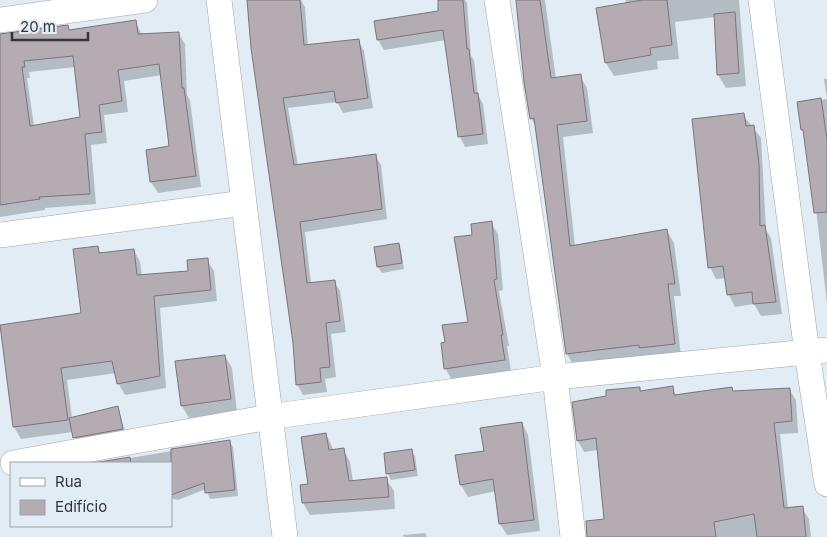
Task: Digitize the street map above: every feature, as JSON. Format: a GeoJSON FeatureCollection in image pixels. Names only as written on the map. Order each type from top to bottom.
{"type":"FeatureCollection","features":[{"type":"Feature","properties":{"kind":"street"},"geometry":{"type":"LineString","coordinates":[[0,20],[145,0]]}},
{"type":"Feature","properties":{"kind":"street"},"geometry":{"type":"LineString","coordinates":[[219,0],[285,537]]}},
{"type":"Feature","properties":{"kind":"street"},"geometry":{"type":"LineString","coordinates":[[497,0],[555,377],[573,537]]}},
{"type":"Feature","properties":{"kind":"street"},"geometry":{"type":"LineString","coordinates":[[761,0],[817,351],[827,484]]}},
{"type":"Feature","properties":{"kind":"street"},"geometry":{"type":"LineString","coordinates":[[0,235],[244,203]]}},
{"type":"Feature","properties":{"kind":"street"},"geometry":{"type":"LineString","coordinates":[[18,462],[269,417],[555,377],[817,351]]}},
{"type":"Feature","properties":{"kind":"building"},"geometry":{"type":"Polygon","coordinates":[[[247,0],[300,0],[304,45],[359,39],[368,98],[336,103],[334,91],[283,98],[294,165],[376,154],[382,209],[300,222],[307,283],[335,280],[340,321],[326,323],[330,367],[320,368],[321,382],[296,385],[293,343],[251,48],[247,0]]]}},
{"type":"Feature","properties":{"kind":"building"},"geometry":{"type":"Polygon","coordinates":[[[438,0],[463,0],[467,49],[469,49],[474,93],[478,93],[483,134],[458,137],[443,30],[377,40],[374,21],[438,11],[438,0]]]}},
{"type":"Feature","properties":{"kind":"building"},"geometry":{"type":"Polygon","coordinates":[[[516,0],[540,0],[551,78],[581,74],[587,121],[557,125],[570,246],[667,229],[675,284],[668,284],[675,344],[639,348],[639,345],[566,354],[534,118],[530,119],[524,82],[516,0]]]}},
{"type":"Feature","properties":{"kind":"building"},"geometry":{"type":"Polygon","coordinates":[[[642,0],[667,0],[672,45],[650,48],[651,55],[605,63],[596,8],[642,0]]]}},
{"type":"Feature","properties":{"kind":"building"},"geometry":{"type":"Polygon","coordinates":[[[735,12],[739,73],[717,75],[714,14],[735,12]]]}},
{"type":"Feature","properties":{"kind":"building"},"geometry":{"type":"Polygon","coordinates":[[[136,20],[138,34],[179,32],[182,88],[184,88],[196,176],[150,182],[146,150],[169,146],[159,64],[118,70],[122,101],[99,105],[102,132],[85,134],[90,194],[39,197],[40,199],[0,205],[0,34],[68,25],[69,30],[136,20]],[[73,56],[24,61],[25,67],[22,67],[30,126],[80,117],[73,56]]]}},
{"type":"Feature","properties":{"kind":"building"},"geometry":{"type":"Polygon","coordinates":[[[821,98],[827,139],[827,212],[814,213],[803,130],[801,130],[797,102],[821,98]]]}},
{"type":"Feature","properties":{"kind":"building"},"geometry":{"type":"Polygon","coordinates":[[[744,113],[746,126],[754,125],[759,164],[760,226],[765,225],[776,302],[753,304],[752,292],[727,295],[723,266],[708,268],[692,119],[744,113]]]}},
{"type":"Feature","properties":{"kind":"building"},"geometry":{"type":"Polygon","coordinates":[[[492,221],[497,279],[494,280],[505,360],[444,369],[441,343],[445,342],[442,325],[468,322],[454,237],[472,235],[471,224],[492,221]]]}},
{"type":"Feature","properties":{"kind":"building"},"geometry":{"type":"Polygon","coordinates":[[[399,243],[402,263],[377,267],[374,247],[399,243]]]}},
{"type":"Feature","properties":{"kind":"building"},"geometry":{"type":"Polygon","coordinates":[[[98,246],[99,253],[134,249],[137,275],[188,271],[187,260],[208,258],[211,290],[154,296],[160,376],[117,384],[112,361],[61,368],[68,420],[13,427],[0,325],[81,313],[73,249],[98,246]]]}},
{"type":"Feature","properties":{"kind":"building"},"geometry":{"type":"Polygon","coordinates":[[[225,355],[231,399],[181,406],[175,361],[225,355]]]}},
{"type":"Feature","properties":{"kind":"building"},"geometry":{"type":"Polygon","coordinates":[[[673,386],[674,395],[732,387],[733,391],[790,388],[792,421],[774,423],[784,508],[803,506],[806,537],[757,537],[754,514],[714,522],[716,537],[587,537],[586,521],[604,519],[596,438],[577,441],[572,402],[606,396],[606,390],[640,387],[640,391],[673,386]]]}},
{"type":"Feature","properties":{"kind":"building"},"geometry":{"type":"Polygon","coordinates":[[[118,406],[123,429],[73,438],[69,418],[118,406]]]}},
{"type":"Feature","properties":{"kind":"building"},"geometry":{"type":"Polygon","coordinates":[[[522,422],[534,520],[499,524],[493,479],[460,485],[455,455],[484,451],[480,428],[522,422]]]}},
{"type":"Feature","properties":{"kind":"building"},"geometry":{"type":"Polygon","coordinates":[[[326,433],[329,450],[344,448],[349,481],[387,477],[389,497],[302,503],[300,485],[308,484],[301,437],[326,433]]]}},
{"type":"Feature","properties":{"kind":"building"},"geometry":{"type":"Polygon","coordinates":[[[230,440],[235,490],[205,493],[204,483],[172,495],[171,449],[230,440]]]}},
{"type":"Feature","properties":{"kind":"building"},"geometry":{"type":"Polygon","coordinates":[[[412,449],[415,470],[386,474],[384,453],[412,449]]]}},
{"type":"Feature","properties":{"kind":"building"},"geometry":{"type":"Polygon","coordinates":[[[130,457],[131,462],[99,462],[130,457]]]}}]}
